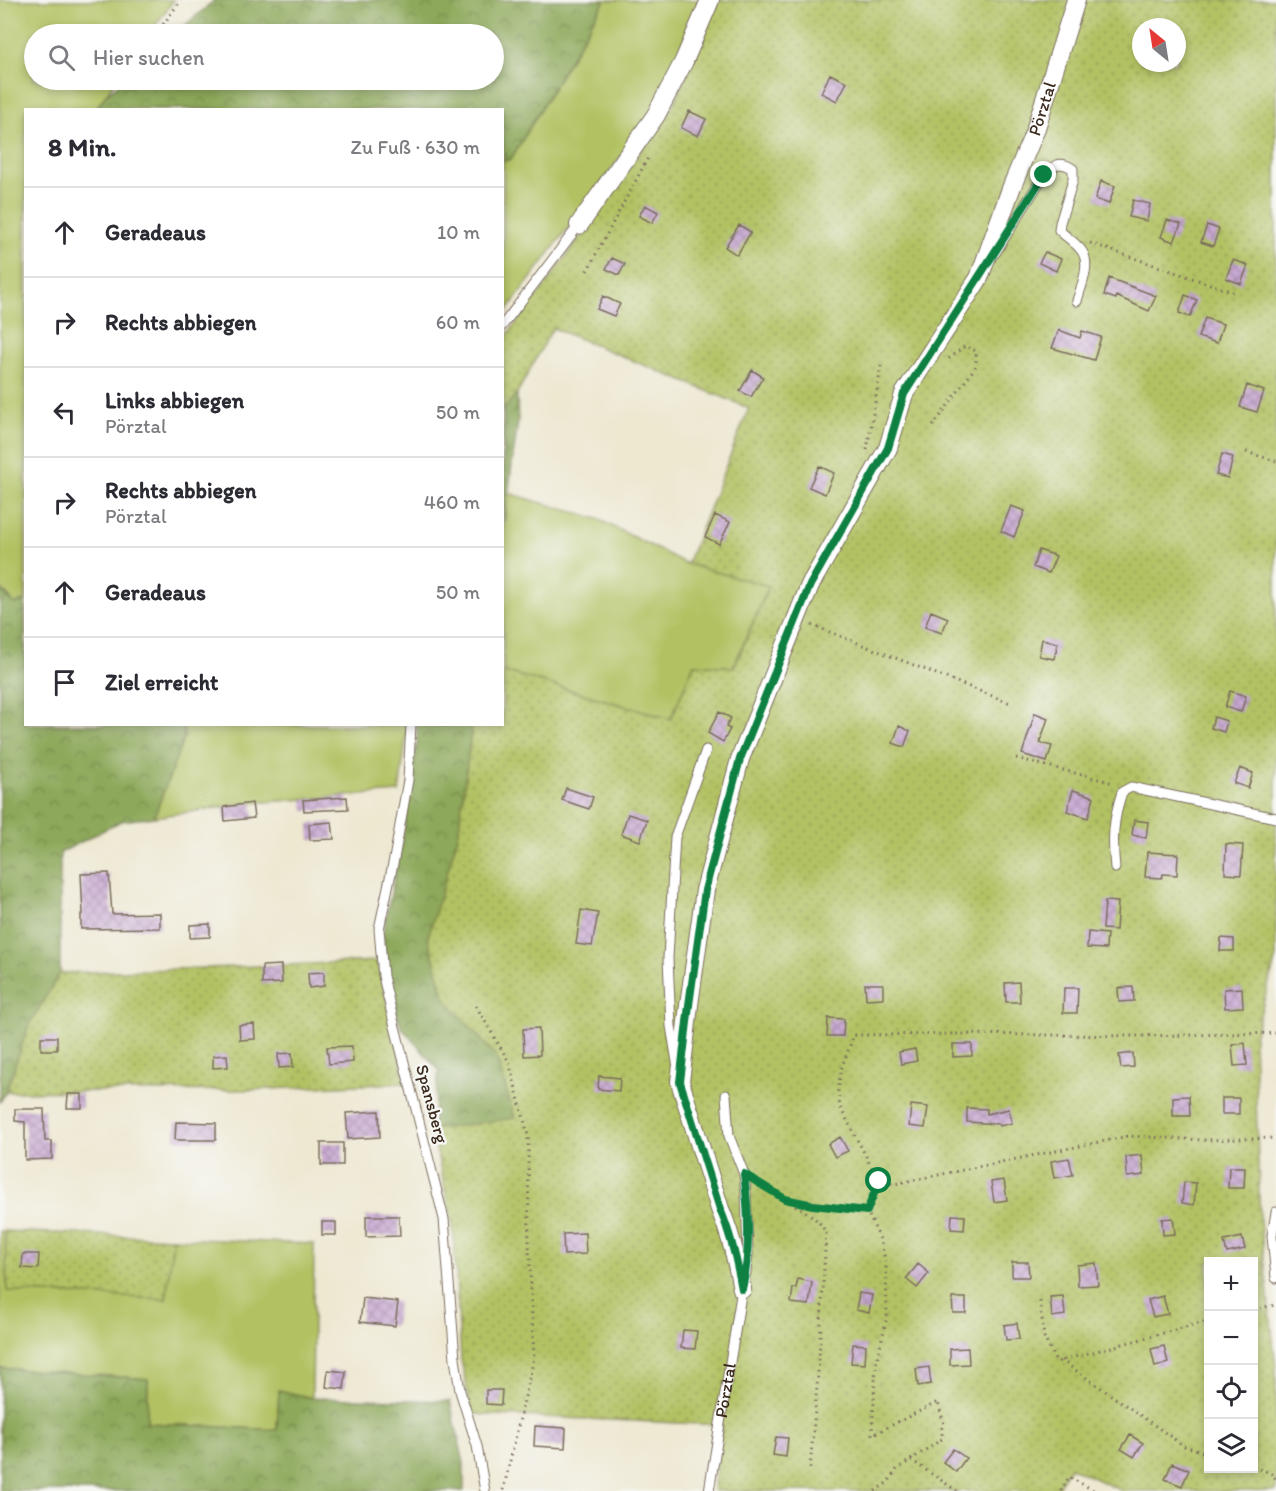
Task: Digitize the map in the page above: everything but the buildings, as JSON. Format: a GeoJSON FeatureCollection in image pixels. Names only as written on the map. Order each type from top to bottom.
{"type":"FeatureCollection","features":[{"type":"Feature","properties":{"kind":"street"},"geometry":{"type":"LineString","coordinates":[[579,225],[656,115],[684,61],[710,0]]}},
{"type":"Feature","properties":{"kind":"street","name":"Pörztal"},"geometry":{"type":"LineString","coordinates":[[742,1289],[729,1229],[720,1209],[680,1082],[705,890],[740,759],[810,585],[888,448],[904,394],[979,278],[1012,186],[1035,131],[1076,0]]}},
{"type":"Feature","properties":{"kind":"lane"},"geometry":{"type":"LineString","coordinates":[[979,278],[1044,175],[1054,165],[1066,164],[1073,169],[1073,180],[1059,230],[1080,249],[1084,256],[1086,267],[1077,301]]}},
{"type":"Feature","properties":{"kind":"lane"},"geometry":{"type":"LineString","coordinates":[[504,323],[579,225]]}},
{"type":"Feature","properties":{"kind":"lane","name":"Spansberg"},"geometry":{"type":"LineString","coordinates":[[411,726],[408,780],[379,928],[383,976],[444,1219],[455,1359],[460,1391],[477,1446],[485,1491]]}},
{"type":"Feature","properties":{"kind":"lane"},"geometry":{"type":"LineString","coordinates":[[680,1082],[670,1026],[668,958],[675,837],[706,750]]}},
{"type":"Feature","properties":{"kind":"lane"},"geometry":{"type":"LineString","coordinates":[[1115,868],[1112,845],[1114,821],[1122,792],[1131,787],[1276,818]]}},
{"type":"Feature","properties":{"kind":"lane","name":"Pörztal"},"geometry":{"type":"LineString","coordinates":[[709,1491],[748,1253],[744,1174],[729,1136],[726,1095]]}},
{"type":"Feature","properties":{"kind":"lane"},"geometry":{"type":"LineString","coordinates":[[1276,1212],[1272,1236],[1276,1278]]}},
{"type":"Feature","properties":{"kind":"path"},"geometry":{"type":"LineString","coordinates":[[164,24],[182,0]]}},
{"type":"Feature","properties":{"kind":"path"},"geometry":{"type":"LineString","coordinates":[[587,271],[652,151]]}},
{"type":"Feature","properties":{"kind":"path"},"geometry":{"type":"LineString","coordinates":[[1090,243],[1233,292]]}},
{"type":"Feature","properties":{"kind":"path"},"geometry":{"type":"LineString","coordinates":[[933,426],[976,366],[976,351],[965,346],[939,366]]}},
{"type":"Feature","properties":{"kind":"path"},"geometry":{"type":"LineString","coordinates":[[866,455],[880,366]]}},
{"type":"Feature","properties":{"kind":"path"},"geometry":{"type":"LineString","coordinates":[[1246,452],[1276,461]]}},
{"type":"Feature","properties":{"kind":"path"},"geometry":{"type":"LineString","coordinates":[[796,619],[1010,703]]}},
{"type":"Feature","properties":{"kind":"path"},"geometry":{"type":"LineString","coordinates":[[1016,758],[1131,787]]}},
{"type":"Feature","properties":{"kind":"path"},"geometry":{"type":"LineString","coordinates":[[476,1006],[509,1062],[528,1135],[529,1246],[534,1358],[502,1491]]}},
{"type":"Feature","properties":{"kind":"path"},"geometry":{"type":"LineString","coordinates":[[875,1491],[888,1482],[897,1469],[942,1439],[942,1428],[945,1424],[939,1402],[872,1435],[876,1364],[887,1317],[886,1264],[880,1239],[867,1211],[879,1181],[840,1107],[838,1091],[841,1069],[854,1035],[1142,1036],[1276,1033]]}},
{"type":"Feature","properties":{"kind":"path"},"geometry":{"type":"LineString","coordinates":[[879,1181],[894,1184],[1129,1136],[1204,1140],[1276,1138]]}},
{"type":"Feature","properties":{"kind":"path"},"geometry":{"type":"LineString","coordinates":[[744,1174],[811,1215],[824,1228],[826,1234],[810,1470]]}},
{"type":"Feature","properties":{"kind":"path"},"geometry":{"type":"LineString","coordinates":[[785,1199],[813,1205],[867,1211]]}},
{"type":"Feature","properties":{"kind":"path"},"geometry":{"type":"LineString","coordinates":[[1040,1301],[1044,1337],[1056,1362],[1204,1322]]}},
{"type":"Feature","properties":{"kind":"path"},"geometry":{"type":"LineString","coordinates":[[1258,1308],[1276,1305]]}},
{"type":"Feature","properties":{"kind":"path"},"geometry":{"type":"LineString","coordinates":[[1061,1360],[1184,1446],[1204,1452]]}},
{"type":"Feature","properties":{"kind":"path"},"geometry":{"type":"LineString","coordinates":[[911,1460],[957,1491]]}},
{"type":"Feature","properties":{"kind":"path"},"geometry":{"type":"LineString","coordinates":[[1258,1468],[1275,1476],[1276,1483]]}},
{"type":"Feature","properties":{"kind":"path"},"geometry":{"type":"LineString","coordinates":[[1061,1491],[1069,1477],[1095,1491]]}},
{"type":"Feature","properties":{"kind":"green space"},"geometry":{"type":"Polygon","coordinates":[[[0,0],[174,0],[156,24],[24,24],[24,90],[109,90],[97,108],[24,108],[24,602],[15,604],[0,587],[0,0]]]}},
{"type":"Feature","properties":{"kind":"green space"},"geometry":{"type":"Polygon","coordinates":[[[215,0],[605,0],[511,159],[504,161],[504,108],[97,108],[112,90],[504,90],[504,24],[187,24],[215,0]]]}},
{"type":"Feature","properties":{"kind":"green space"},"geometry":{"type":"Polygon","coordinates":[[[605,0],[702,0],[652,114],[504,315],[504,161],[511,159],[605,0]]]}},
{"type":"Feature","properties":{"kind":"green space"},"geometry":{"type":"Polygon","coordinates":[[[717,0],[1276,0],[1276,957],[1254,1037],[1260,1221],[1276,1369],[1276,1491],[1122,1491],[1070,1467],[1056,1491],[713,1491],[722,1425],[472,1414],[461,1360],[453,1226],[432,1130],[515,1118],[496,1056],[445,999],[428,937],[458,836],[472,726],[504,726],[504,671],[671,719],[694,664],[734,667],[769,586],[687,564],[749,408],[553,328],[517,393],[504,409],[504,339],[545,286],[674,104],[717,0]]]}},
{"type":"Feature","properties":{"kind":"green space"},"geometry":{"type":"Polygon","coordinates":[[[517,393],[518,422],[504,521],[504,409],[517,393]]]}},
{"type":"Feature","properties":{"kind":"green space"},"geometry":{"type":"Polygon","coordinates":[[[508,493],[598,519],[687,564],[769,586],[733,667],[694,664],[671,719],[504,671],[504,516],[508,493]]]}},
{"type":"Feature","properties":{"kind":"green space"},"geometry":{"type":"Polygon","coordinates":[[[0,589],[14,604],[24,601],[24,726],[183,726],[184,737],[154,817],[121,821],[60,853],[60,973],[29,1025],[6,1092],[0,1102],[0,589]]]}},
{"type":"Feature","properties":{"kind":"green space"},"geometry":{"type":"Polygon","coordinates":[[[183,726],[408,726],[399,792],[252,803],[154,817],[184,737],[183,726]]]}},
{"type":"Feature","properties":{"kind":"green space"},"geometry":{"type":"Polygon","coordinates":[[[417,726],[472,726],[458,836],[428,937],[445,999],[496,1056],[515,1119],[432,1130],[439,1070],[401,1027],[386,974],[383,931],[404,831],[417,743],[417,726]]]}},
{"type":"Feature","properties":{"kind":"green space"},"geometry":{"type":"Polygon","coordinates":[[[377,961],[406,1083],[244,1090],[6,1092],[29,1025],[60,973],[377,961]]]}},
{"type":"Feature","properties":{"kind":"green space"},"geometry":{"type":"Polygon","coordinates":[[[0,1231],[5,1231],[7,1291],[166,1299],[173,1238],[314,1244],[312,1398],[279,1391],[277,1430],[147,1423],[148,1379],[0,1368],[0,1231]]]}},
{"type":"Feature","properties":{"kind":"green space"},"geometry":{"type":"Polygon","coordinates":[[[5,1231],[173,1238],[166,1299],[7,1291],[5,1231]]]}},
{"type":"Feature","properties":{"kind":"green space"},"geometry":{"type":"Polygon","coordinates":[[[0,1368],[148,1379],[147,1423],[277,1430],[279,1390],[312,1398],[450,1401],[464,1463],[464,1491],[0,1491],[0,1368]]]}},
{"type":"Feature","properties":{"kind":"route"},"geometry":{"type":"LineString","coordinates":[[879,1181],[867,1211],[813,1205],[785,1199],[744,1174],[748,1253],[742,1289],[729,1229],[720,1209],[680,1082],[705,890],[740,759],[810,585],[888,448],[904,394],[1044,175]]}}]}
